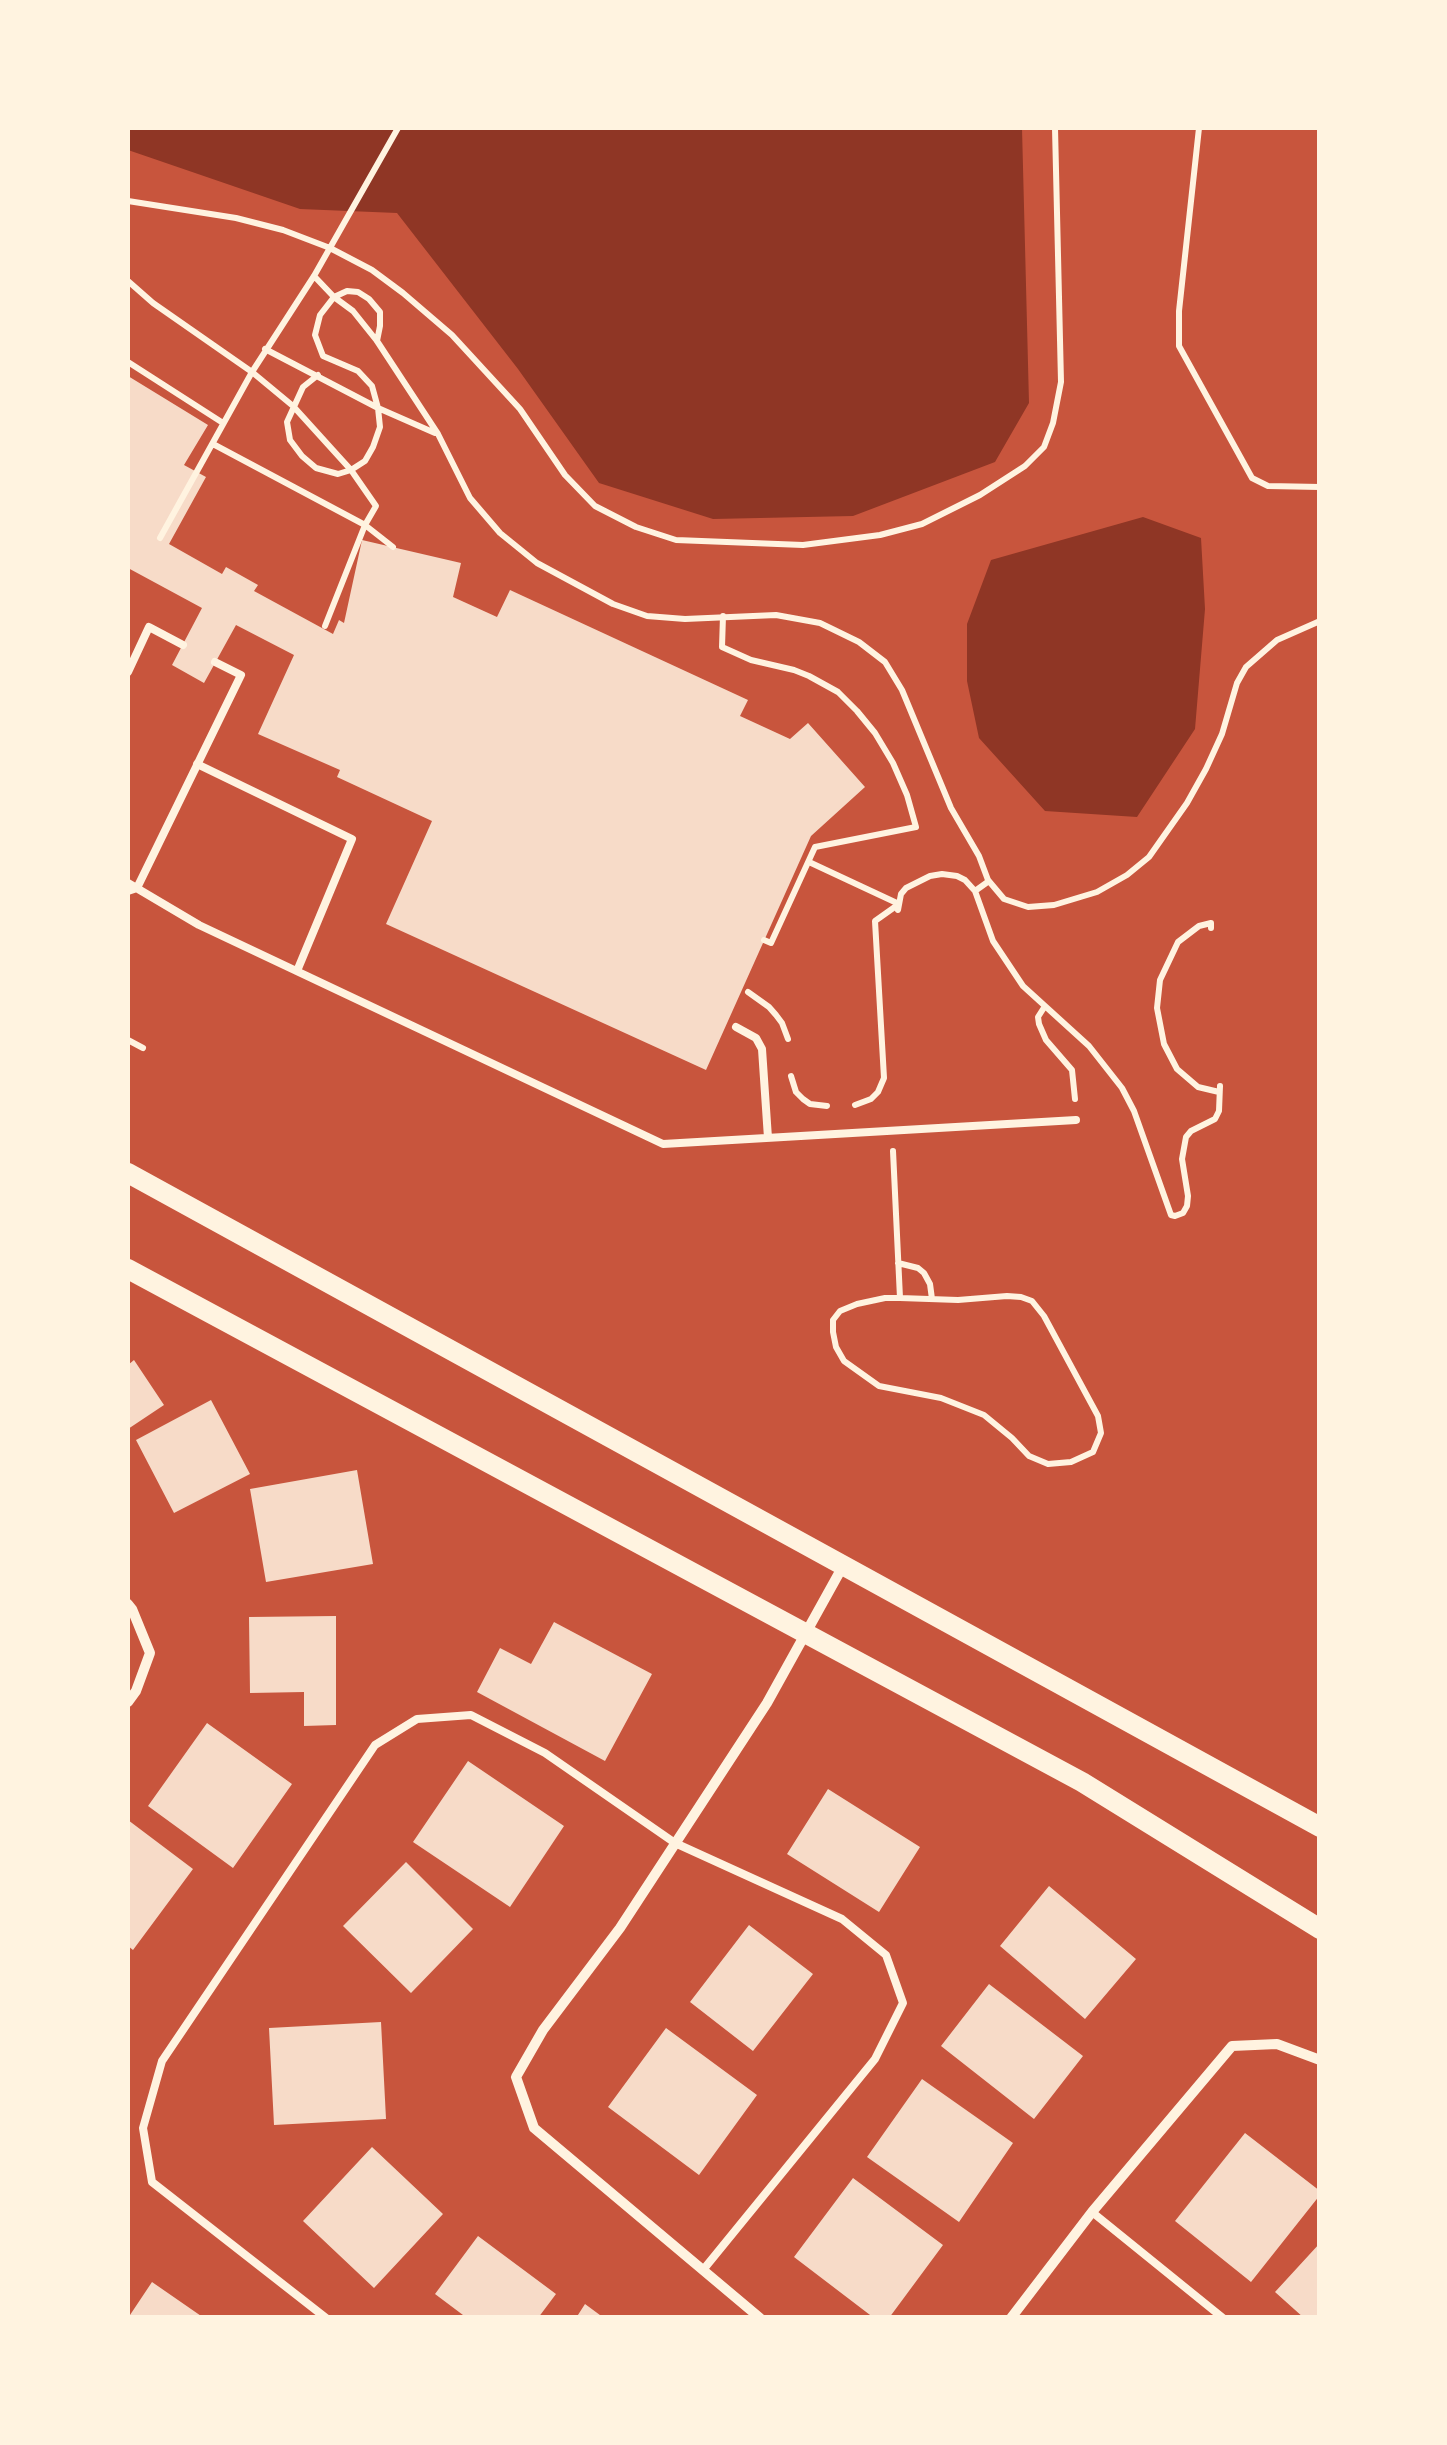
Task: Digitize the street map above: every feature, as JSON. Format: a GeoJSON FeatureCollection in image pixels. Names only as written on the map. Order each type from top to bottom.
{"type":"FeatureCollection","features":[{"type":"Feature","properties":{"kind":"main road"},"geometry":{"type":"LineString","coordinates":[[128,1173],[1320,1827]]}},
{"type":"Feature","properties":{"kind":"main road"},"geometry":{"type":"LineString","coordinates":[[128,1269],[1082,1782],[1320,1929]]}},
{"type":"Feature","properties":{"kind":"street"},"geometry":{"type":"LineString","coordinates":[[760,2318],[534,2128],[516,2077],[543,2030],[620,1928],[767,1703],[844,1566]]}},
{"type":"Feature","properties":{"kind":"street"},"geometry":{"type":"LineString","coordinates":[[128,1604],[150,1653],[128,1702]]}},
{"type":"Feature","properties":{"kind":"street"},"geometry":{"type":"LineString","coordinates":[[1011,2318],[1092,2212],[1232,2046],[1277,2044],[1320,2060]]}},
{"type":"Feature","properties":{"kind":"lane"},"geometry":{"type":"LineString","coordinates":[[128,672],[149,627],[183,645]]}},
{"type":"Feature","properties":{"kind":"lane"},"geometry":{"type":"LineString","coordinates":[[215,662],[241,675],[130,887],[200,925],[655,1142],[1076,1120]]}},
{"type":"Feature","properties":{"kind":"lane"},"geometry":{"type":"LineString","coordinates":[[197,764],[352,839],[297,971]]}},
{"type":"Feature","properties":{"kind":"lane"},"geometry":{"type":"LineString","coordinates":[[736,1028],[756,1038],[762,1049],[768,1138]]}},
{"type":"Feature","properties":{"kind":"lane"},"geometry":{"type":"LineString","coordinates":[[326,2318],[152,2182],[144,2128],[162,2061],[375,1745],[417,1718],[471,1714],[545,1753],[675,1843],[842,1918],[886,1955],[903,2004],[876,2059],[703,2270]]}},
{"type":"Feature","properties":{"kind":"lane"},"geometry":{"type":"LineString","coordinates":[[1092,2212],[1224,2318]]}},
{"type":"Feature","properties":{"kind":"path"},"geometry":{"type":"LineString","coordinates":[[160,538],[252,372],[314,276],[398,128]]}},
{"type":"Feature","properties":{"kind":"path"},"geometry":{"type":"LineString","coordinates":[[128,201],[236,218],[284,230],[372,270],[452,335],[520,409],[565,475],[596,506],[622,520],[676,540],[803,545],[922,524],[980,495],[1024,466],[1044,447],[1061,382],[1055,128]]}},
{"type":"Feature","properties":{"kind":"path"},"geometry":{"type":"LineString","coordinates":[[1198,128],[1179,311],[1180,346],[1252,478],[1268,486],[1320,488]]}},
{"type":"Feature","properties":{"kind":"path"},"geometry":{"type":"LineString","coordinates":[[314,276],[354,311],[377,341],[438,434],[470,498],[500,533],[537,562],[613,604],[647,616],[685,619],[776,615],[820,624],[859,642],[885,662],[902,690],[951,808],[989,881],[1004,899],[1028,906],[1054,905],[1098,892],[1149,856],[1206,769],[1246,666],[1277,640],[1320,621]]}},
{"type":"Feature","properties":{"kind":"path"},"geometry":{"type":"LineString","coordinates":[[128,281],[292,406],[351,470],[376,506],[364,525],[325,626]]}},
{"type":"Feature","properties":{"kind":"path"},"geometry":{"type":"LineString","coordinates":[[318,375],[303,387],[286,422],[290,440],[302,456],[316,468],[338,474],[365,461],[380,427],[378,408],[372,386],[358,370],[322,356],[314,335],[320,315],[334,296],[358,292],[380,312],[377,341]]}},
{"type":"Feature","properties":{"kind":"path"},"geometry":{"type":"LineString","coordinates":[[266,349],[378,408],[438,434]]}},
{"type":"Feature","properties":{"kind":"path"},"geometry":{"type":"LineString","coordinates":[[128,362],[224,423]]}},
{"type":"Feature","properties":{"kind":"path"},"geometry":{"type":"LineString","coordinates":[[213,444],[364,525],[393,547]]}},
{"type":"Feature","properties":{"kind":"path"},"geometry":{"type":"LineString","coordinates":[[723,616],[722,647],[751,660],[794,670],[838,692],[875,733],[893,763],[916,827],[816,847],[771,943],[764,940]]}},
{"type":"Feature","properties":{"kind":"path"},"geometry":{"type":"LineString","coordinates":[[808,862],[898,907]]}},
{"type":"Feature","properties":{"kind":"path"},"geometry":{"type":"LineString","coordinates":[[790,1070],[796,1092],[810,1104],[856,1104],[878,1092],[884,1070],[875,921],[898,907],[901,894],[912,884],[936,875],[952,875],[965,880],[975,891],[986,925],[1024,986],[1089,1046],[1122,1088],[1134,1110],[1171,1215],[1175,1216],[1187,1206],[1182,1159],[1186,1137],[1215,1119],[1220,1089],[1198,1087],[1177,1068],[1164,1044],[1157,1008],[1160,980],[1178,942],[1200,926],[1211,923],[1211,928]]}},
{"type":"Feature","properties":{"kind":"path"},"geometry":{"type":"LineString","coordinates":[[975,891],[989,881]]}},
{"type":"Feature","properties":{"kind":"path"},"geometry":{"type":"LineString","coordinates":[[748,992],[769,1006],[788,1042]]}},
{"type":"Feature","properties":{"kind":"path"},"geometry":{"type":"LineString","coordinates":[[1045,1006],[1038,1024],[1046,1040],[1072,1070],[1076,1120]]}},
{"type":"Feature","properties":{"kind":"path"},"geometry":{"type":"LineString","coordinates":[[128,1040],[143,1048]]}},
{"type":"Feature","properties":{"kind":"path"},"geometry":{"type":"LineString","coordinates":[[892,1131],[900,1298]]}},
{"type":"Feature","properties":{"kind":"path"},"geometry":{"type":"LineString","coordinates":[[898,1263],[924,1272],[932,1299]]}},
{"type":"Feature","properties":{"kind":"path"},"geometry":{"type":"LineString","coordinates":[[1007,1296],[1032,1301],[1098,1416],[1101,1433],[1093,1452],[1071,1462],[1048,1464],[1029,1456],[984,1415],[941,1398],[879,1386],[844,1361],[832,1332],[833,1320],[840,1312],[857,1304],[900,1298],[958,1300],[1007,1296]]}},
{"type":"Feature","properties":{"kind":"shaded area"},"geometry":{"type":"Polygon","coordinates":[[[128,128],[1022,128],[1029,403],[995,462],[853,516],[713,519],[599,483],[518,369],[397,213],[300,209],[128,150],[128,128]]]}},
{"type":"Feature","properties":{"kind":"shaded area"},"geometry":{"type":"Polygon","coordinates":[[[1143,517],[1201,538],[1205,609],[1195,729],[1137,817],[1045,811],[979,738],[967,681],[967,624],[991,560],[1143,517]]]}},
{"type":"Feature","properties":{"kind":"building"},"geometry":{"type":"Polygon","coordinates":[[[128,376],[208,425],[184,465],[206,477],[169,544],[222,574],[226,567],[258,585],[254,591],[333,634],[339,620],[344,623],[362,540],[461,563],[453,597],[497,617],[510,590],[748,700],[740,716],[790,739],[808,723],[865,787],[811,836],[706,1070],[386,924],[432,821],[337,777],[340,770],[258,734],[294,655],[236,625],[204,683],[172,665],[202,608],[128,568],[128,376]]]}},
{"type":"Feature","properties":{"kind":"building"},"geometry":{"type":"Polygon","coordinates":[[[134,1360],[164,1405],[128,1429],[128,1365],[134,1360]]]}},
{"type":"Feature","properties":{"kind":"building"},"geometry":{"type":"Polygon","coordinates":[[[211,1400],[250,1474],[174,1513],[136,1440],[211,1400]]]}},
{"type":"Feature","properties":{"kind":"building"},"geometry":{"type":"Polygon","coordinates":[[[357,1470],[373,1564],[266,1582],[250,1489],[357,1470]]]}},
{"type":"Feature","properties":{"kind":"building"},"geometry":{"type":"Polygon","coordinates":[[[336,1616],[336,1725],[304,1726],[304,1692],[250,1693],[249,1617],[336,1616]]]}},
{"type":"Feature","properties":{"kind":"building"},"geometry":{"type":"Polygon","coordinates":[[[554,1622],[652,1674],[605,1761],[477,1692],[500,1648],[531,1664],[554,1622]]]}},
{"type":"Feature","properties":{"kind":"building"},"geometry":{"type":"Polygon","coordinates":[[[207,1723],[292,1784],[233,1868],[148,1806],[207,1723]]]}},
{"type":"Feature","properties":{"kind":"building"},"geometry":{"type":"Polygon","coordinates":[[[468,1761],[564,1826],[510,1907],[413,1842],[468,1761]]]}},
{"type":"Feature","properties":{"kind":"building"},"geometry":{"type":"Polygon","coordinates":[[[828,1789],[920,1847],[879,1912],[787,1854],[828,1789]]]}},
{"type":"Feature","properties":{"kind":"building"},"geometry":{"type":"Polygon","coordinates":[[[128,1820],[193,1869],[133,1950],[128,1946],[128,1820]]]}},
{"type":"Feature","properties":{"kind":"building"},"geometry":{"type":"Polygon","coordinates":[[[406,1862],[473,1929],[411,1993],[343,1926],[406,1862]]]}},
{"type":"Feature","properties":{"kind":"building"},"geometry":{"type":"Polygon","coordinates":[[[1049,1886],[1136,1959],[1085,2019],[1000,1946],[1049,1886]]]}},
{"type":"Feature","properties":{"kind":"building"},"geometry":{"type":"Polygon","coordinates":[[[749,1925],[813,1974],[753,2051],[690,2002],[749,1925]]]}},
{"type":"Feature","properties":{"kind":"building"},"geometry":{"type":"Polygon","coordinates":[[[989,1984],[1083,2056],[1034,2119],[941,2046],[989,1984]]]}},
{"type":"Feature","properties":{"kind":"building"},"geometry":{"type":"Polygon","coordinates":[[[381,2022],[386,2119],[274,2125],[269,2028],[381,2022]]]}},
{"type":"Feature","properties":{"kind":"building"},"geometry":{"type":"Polygon","coordinates":[[[666,2028],[757,2095],[699,2175],[608,2107],[666,2028]]]}},
{"type":"Feature","properties":{"kind":"building"},"geometry":{"type":"Polygon","coordinates":[[[922,2079],[1013,2143],[959,2222],[867,2157],[922,2079]]]}},
{"type":"Feature","properties":{"kind":"building"},"geometry":{"type":"Polygon","coordinates":[[[1245,2133],[1320,2191],[1251,2282],[1175,2221],[1245,2133]]]}},
{"type":"Feature","properties":{"kind":"building"},"geometry":{"type":"Polygon","coordinates":[[[372,2147],[443,2214],[374,2288],[303,2221],[372,2147]]]}},
{"type":"Feature","properties":{"kind":"building"},"geometry":{"type":"Polygon","coordinates":[[[853,2178],[943,2245],[889,2318],[874,2318],[794,2257],[853,2178]]]}},
{"type":"Feature","properties":{"kind":"building"},"geometry":{"type":"Polygon","coordinates":[[[478,2236],[556,2294],[538,2318],[467,2318],[435,2294],[478,2236]]]}},
{"type":"Feature","properties":{"kind":"building"},"geometry":{"type":"Polygon","coordinates":[[[1320,2243],[1320,2318],[1304,2318],[1275,2292],[1320,2243]]]}},
{"type":"Feature","properties":{"kind":"building"},"geometry":{"type":"Polygon","coordinates":[[[152,2282],[204,2318],[128,2318],[152,2282]]]}},
{"type":"Feature","properties":{"kind":"building"},"geometry":{"type":"Polygon","coordinates":[[[585,2304],[604,2318],[576,2318],[585,2304]]]}}]}
